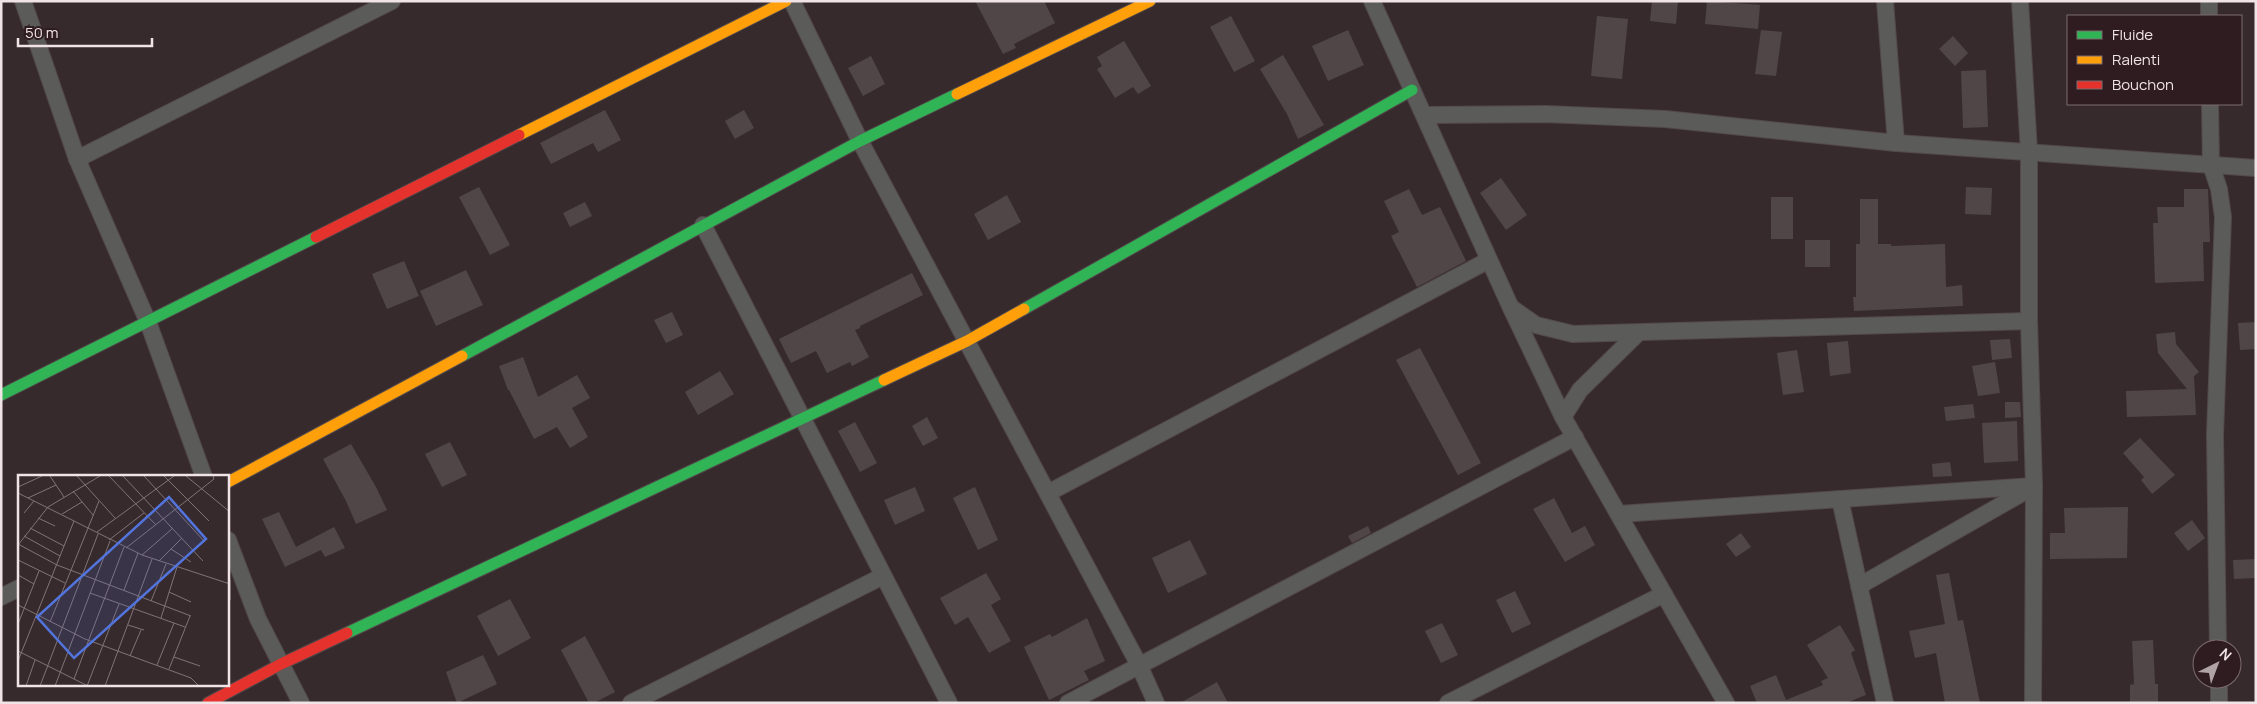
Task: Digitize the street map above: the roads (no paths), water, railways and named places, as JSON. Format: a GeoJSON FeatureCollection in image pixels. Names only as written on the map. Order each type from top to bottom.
{"type":"FeatureCollection","features":[{"type":"Feature","properties":{"kind":"street"},"geometry":{"type":"LineString","coordinates":[[23,1],[77,159],[148,322],[204,475]]}},
{"type":"Feature","properties":{"kind":"street"},"geometry":{"type":"LineString","coordinates":[[77,159],[392,1]]}},
{"type":"Feature","properties":{"kind":"street"},"geometry":{"type":"LineString","coordinates":[[1,395],[786,1]]}},
{"type":"Feature","properties":{"kind":"street"},"geometry":{"type":"LineString","coordinates":[[792,1],[860,141],[1140,665],[1156,703]]}},
{"type":"Feature","properties":{"kind":"street"},"geometry":{"type":"LineString","coordinates":[[229,481],[860,141],[1150,1]]}},
{"type":"Feature","properties":{"kind":"street"},"geometry":{"type":"LineString","coordinates":[[1372,1],[1511,308],[1564,417],[1726,703]]}},
{"type":"Feature","properties":{"kind":"street"},"geometry":{"type":"LineString","coordinates":[[1885,1],[1896,142]]}},
{"type":"Feature","properties":{"kind":"street"},"geometry":{"type":"LineString","coordinates":[[2020,1],[2029,152],[2029,321],[2034,486],[2033,703]]}},
{"type":"Feature","properties":{"kind":"street"},"geometry":{"type":"LineString","coordinates":[[2209,1],[2209,15]]}},
{"type":"Feature","properties":{"kind":"street"},"geometry":{"type":"LineString","coordinates":[[208,703],[281,664],[967,341],[1412,90]]}},
{"type":"Feature","properties":{"kind":"street"},"geometry":{"type":"LineString","coordinates":[[2210,105],[2210,165],[2219,189],[2223,218],[2215,436],[2218,639]]}},
{"type":"Feature","properties":{"kind":"street"},"geometry":{"type":"LineString","coordinates":[[1424,115],[1545,114],[1665,119],[1896,142],[2256,168]]}},
{"type":"Feature","properties":{"kind":"street"},"geometry":{"type":"LineString","coordinates":[[704,225],[949,703]]}},
{"type":"Feature","properties":{"kind":"street"},"geometry":{"type":"LineString","coordinates":[[1048,493],[1489,260]]}},
{"type":"Feature","properties":{"kind":"street"},"geometry":{"type":"LineString","coordinates":[[1511,308],[1536,325],[1573,334],[2029,321]]}},
{"type":"Feature","properties":{"kind":"street"},"geometry":{"type":"LineString","coordinates":[[1564,417],[1580,390],[1638,333]]}},
{"type":"Feature","properties":{"kind":"street"},"geometry":{"type":"LineString","coordinates":[[1068,703],[1575,437]]}},
{"type":"Feature","properties":{"kind":"street"},"geometry":{"type":"LineString","coordinates":[[1619,514],[2034,486]]}},
{"type":"Feature","properties":{"kind":"street"},"geometry":{"type":"LineString","coordinates":[[1859,586],[2034,486]]}},
{"type":"Feature","properties":{"kind":"street"},"geometry":{"type":"LineString","coordinates":[[1840,500],[1886,703]]}},
{"type":"Feature","properties":{"kind":"street"},"geometry":{"type":"LineString","coordinates":[[229,543],[258,619],[301,703]]}},
{"type":"Feature","properties":{"kind":"street"},"geometry":{"type":"LineString","coordinates":[[631,703],[883,576]]}},
{"type":"Feature","properties":{"kind":"street"},"geometry":{"type":"LineString","coordinates":[[1,597],[18,588]]}},
{"type":"Feature","properties":{"kind":"street"},"geometry":{"type":"LineString","coordinates":[[1448,703],[1664,594]]}},
{"type":"Feature","properties":{"kind":"street"},"geometry":{"type":"LineString","coordinates":[[2218,689],[2219,703]]}}]}
